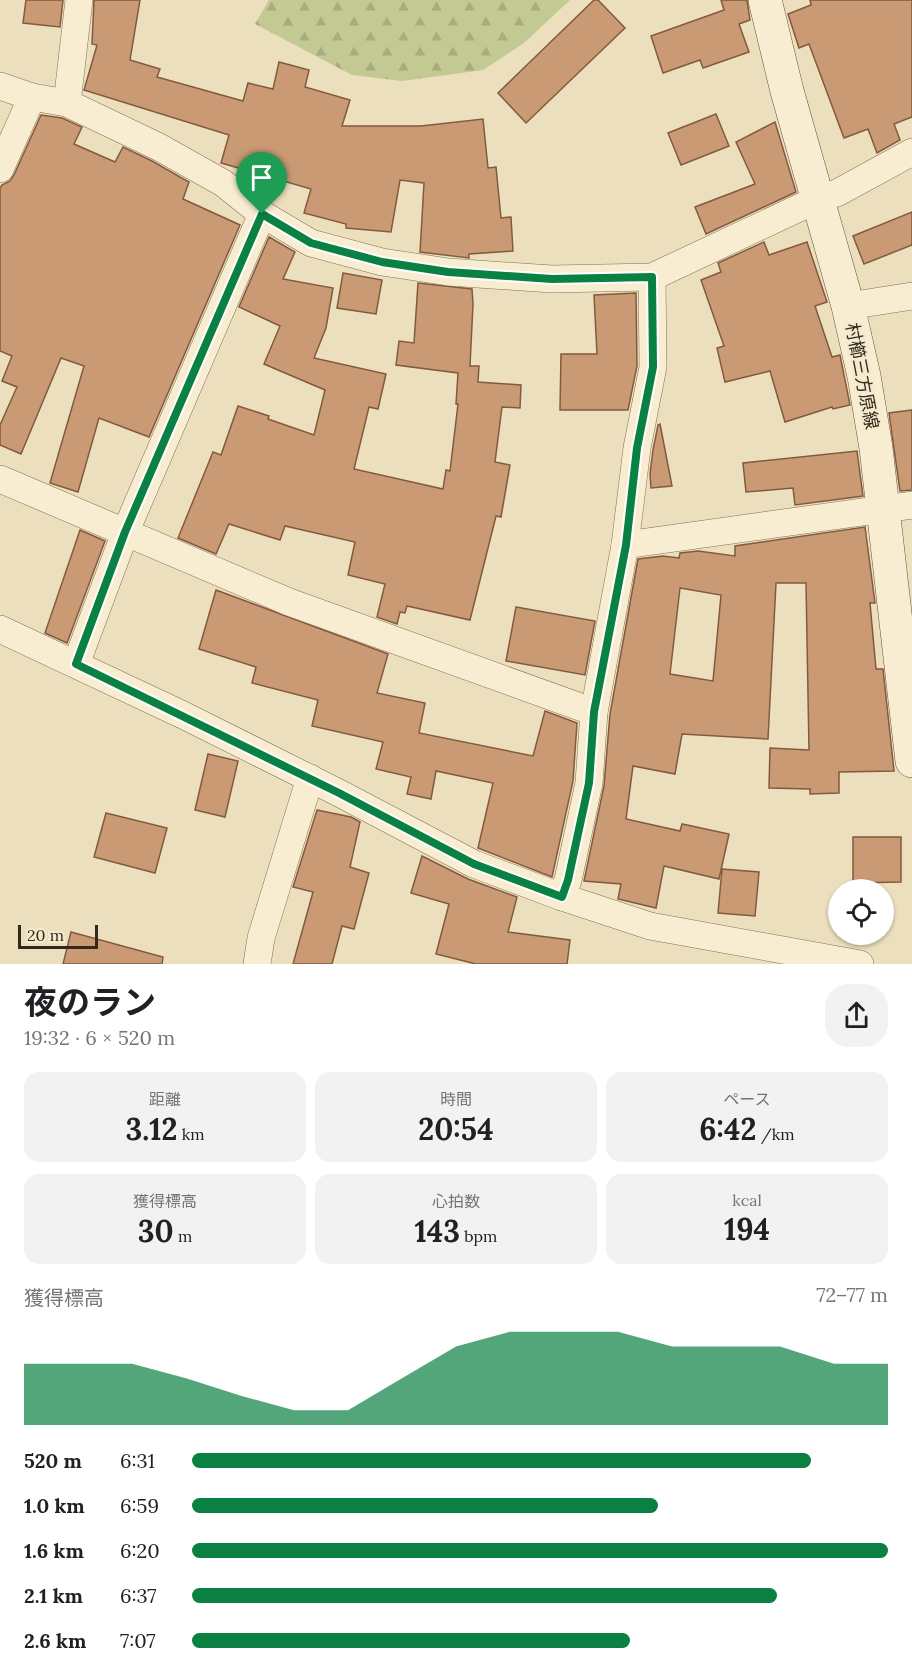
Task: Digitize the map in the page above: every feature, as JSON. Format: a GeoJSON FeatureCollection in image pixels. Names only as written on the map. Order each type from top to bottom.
{"type":"FeatureCollection","features":[{"type":"Feature","properties":{"kind":"main road","name":"村櫛三方原線"},"geometry":{"type":"LineString","coordinates":[[765,0],[782,73],[848,306],[868,400],[897,507],[912,761]]}},
{"type":"Feature","properties":{"kind":"street"},"geometry":{"type":"LineString","coordinates":[[67,103],[79,0]]}},
{"type":"Feature","properties":{"kind":"street"},"geometry":{"type":"LineString","coordinates":[[0,86],[32,97],[67,103],[159,147],[223,183],[262,214],[311,243],[382,262],[448,272],[552,279],[652,277],[818,199],[837,193],[912,152]]}},
{"type":"Feature","properties":{"kind":"street"},"geometry":{"type":"LineString","coordinates":[[0,169],[32,97]]}},
{"type":"Feature","properties":{"kind":"street"},"geometry":{"type":"LineString","coordinates":[[76,664],[125,532],[262,214]]}},
{"type":"Feature","properties":{"kind":"street"},"geometry":{"type":"LineString","coordinates":[[562,897],[568,880],[589,783],[594,712],[626,545],[637,448],[653,367],[652,277]]}},
{"type":"Feature","properties":{"kind":"street"},"geometry":{"type":"LineString","coordinates":[[848,306],[912,296]]}},
{"type":"Feature","properties":{"kind":"street"},"geometry":{"type":"LineString","coordinates":[[0,479],[289,602],[594,712]]}},
{"type":"Feature","properties":{"kind":"street"},"geometry":{"type":"LineString","coordinates":[[626,545],[897,507]]}},
{"type":"Feature","properties":{"kind":"street"},"geometry":{"type":"LineString","coordinates":[[0,629],[310,778],[474,864],[562,897],[651,926],[860,964]]}},
{"type":"Feature","properties":{"kind":"street"},"geometry":{"type":"LineString","coordinates":[[257,964],[261,938],[310,778]]}},
{"type":"Feature","properties":{"kind":"green space"},"geometry":{"type":"Polygon","coordinates":[[[269,0],[570,0],[524,43],[483,70],[402,81],[352,75],[255,24],[269,0]]]}},
{"type":"Feature","properties":{"kind":"building"},"geometry":{"type":"Polygon","coordinates":[[[26,0],[63,0],[60,27],[23,23],[26,0]]]}},
{"type":"Feature","properties":{"kind":"building"},"geometry":{"type":"Polygon","coordinates":[[[94,0],[140,0],[130,60],[160,69],[157,77],[243,101],[248,83],[273,89],[279,62],[309,70],[305,87],[350,100],[342,126],[421,126],[483,119],[488,168],[496,167],[501,218],[511,217],[513,251],[469,254],[469,258],[420,252],[424,183],[400,180],[391,232],[346,228],[346,224],[304,213],[311,189],[221,163],[229,135],[84,90],[97,45],[92,44],[94,0]]]}},
{"type":"Feature","properties":{"kind":"building"},"geometry":{"type":"Polygon","coordinates":[[[594,0],[598,0],[625,28],[526,123],[498,93],[594,0]]]}},
{"type":"Feature","properties":{"kind":"building"},"geometry":{"type":"Polygon","coordinates":[[[721,0],[747,0],[750,20],[739,24],[749,52],[703,68],[700,60],[663,73],[651,36],[724,10],[721,0]]]}},
{"type":"Feature","properties":{"kind":"building"},"geometry":{"type":"Polygon","coordinates":[[[810,0],[912,0],[912,117],[894,124],[900,140],[877,153],[868,129],[844,138],[809,44],[799,48],[788,14],[811,5],[810,0]]]}},
{"type":"Feature","properties":{"kind":"building"},"geometry":{"type":"Polygon","coordinates":[[[716,114],[729,146],[681,165],[668,133],[716,114]]]}},
{"type":"Feature","properties":{"kind":"building"},"geometry":{"type":"Polygon","coordinates":[[[41,115],[62,118],[82,127],[74,144],[115,162],[123,147],[152,161],[189,182],[183,199],[240,225],[149,437],[99,418],[78,492],[50,483],[84,366],[61,358],[21,454],[0,445],[0,425],[17,387],[2,381],[12,356],[0,351],[0,188],[14,175],[41,115]]]}},
{"type":"Feature","properties":{"kind":"building"},"geometry":{"type":"Polygon","coordinates":[[[775,122],[796,192],[706,234],[695,207],[755,184],[736,142],[775,122]]]}},
{"type":"Feature","properties":{"kind":"building"},"geometry":{"type":"Polygon","coordinates":[[[912,212],[912,245],[864,264],[853,236],[912,212]]]}},
{"type":"Feature","properties":{"kind":"building"},"geometry":{"type":"Polygon","coordinates":[[[269,237],[295,252],[283,279],[333,288],[326,328],[314,358],[386,374],[378,409],[369,407],[354,469],[443,489],[446,470],[450,471],[458,404],[456,404],[458,373],[396,365],[399,341],[414,343],[418,283],[472,289],[470,366],[479,366],[478,382],[521,385],[520,408],[502,407],[495,462],[510,465],[501,517],[496,516],[470,620],[407,606],[405,613],[400,612],[397,624],[377,617],[385,584],[348,575],[355,542],[285,526],[280,540],[229,524],[216,554],[178,538],[213,452],[221,455],[238,406],[314,435],[325,390],[264,364],[280,326],[239,307],[269,237]]]}},
{"type":"Feature","properties":{"kind":"building"},"geometry":{"type":"Polygon","coordinates":[[[764,242],[769,255],[807,242],[827,302],[815,306],[832,357],[840,355],[850,405],[833,409],[832,407],[785,422],[770,371],[725,382],[717,348],[724,346],[701,280],[721,272],[718,263],[764,242]]]}},
{"type":"Feature","properties":{"kind":"building"},"geometry":{"type":"Polygon","coordinates":[[[343,273],[382,280],[376,314],[337,308],[343,273]]]}},
{"type":"Feature","properties":{"kind":"building"},"geometry":{"type":"Polygon","coordinates":[[[636,293],[637,366],[628,410],[560,410],[561,354],[597,354],[594,295],[636,293]]]}},
{"type":"Feature","properties":{"kind":"building"},"geometry":{"type":"Polygon","coordinates":[[[912,410],[912,490],[900,491],[889,413],[912,410]]]}},
{"type":"Feature","properties":{"kind":"building"},"geometry":{"type":"Polygon","coordinates":[[[660,424],[672,486],[651,488],[653,450],[660,424]]]}},
{"type":"Feature","properties":{"kind":"building"},"geometry":{"type":"Polygon","coordinates":[[[857,451],[863,496],[795,505],[793,488],[746,492],[743,463],[857,451]]]}},
{"type":"Feature","properties":{"kind":"building"},"geometry":{"type":"Polygon","coordinates":[[[865,527],[875,603],[870,603],[876,669],[883,669],[894,771],[839,772],[839,793],[810,794],[810,789],[769,788],[770,748],[809,750],[806,583],[776,583],[768,739],[682,734],[675,774],[633,766],[626,819],[680,831],[682,824],[729,834],[719,879],[664,866],[656,908],[618,899],[621,884],[584,881],[604,786],[610,714],[638,559],[663,556],[679,558],[680,553],[698,551],[735,556],[735,546],[865,527]],[[680,588],[670,674],[713,681],[721,595],[680,588]]]}},
{"type":"Feature","properties":{"kind":"building"},"geometry":{"type":"Polygon","coordinates":[[[80,530],[105,541],[67,643],[45,633],[80,530]]]}},
{"type":"Feature","properties":{"kind":"building"},"geometry":{"type":"Polygon","coordinates":[[[216,590],[388,654],[377,693],[425,703],[419,733],[533,756],[545,711],[577,723],[573,781],[552,877],[478,848],[493,783],[436,771],[431,799],[407,794],[411,777],[376,769],[383,742],[312,726],[318,700],[252,683],[256,667],[199,649],[216,590]]]}},
{"type":"Feature","properties":{"kind":"building"},"geometry":{"type":"Polygon","coordinates":[[[516,607],[595,621],[585,675],[506,661],[516,607]]]}},
{"type":"Feature","properties":{"kind":"building"},"geometry":{"type":"Polygon","coordinates":[[[208,754],[238,761],[225,817],[195,810],[208,754]]]}},
{"type":"Feature","properties":{"kind":"building"},"geometry":{"type":"Polygon","coordinates":[[[317,810],[351,817],[360,822],[350,867],[369,873],[354,929],[342,926],[332,964],[293,964],[313,892],[293,887],[317,810]]]}},
{"type":"Feature","properties":{"kind":"building"},"geometry":{"type":"Polygon","coordinates":[[[106,813],[167,828],[155,873],[94,857],[106,813]]]}},
{"type":"Feature","properties":{"kind":"building"},"geometry":{"type":"Polygon","coordinates":[[[853,837],[901,837],[901,882],[894,882],[894,879],[853,879],[853,837]]]}},
{"type":"Feature","properties":{"kind":"building"},"geometry":{"type":"Polygon","coordinates":[[[422,856],[468,879],[517,897],[508,932],[570,940],[567,964],[476,964],[436,954],[449,904],[411,893],[422,856]]]}},
{"type":"Feature","properties":{"kind":"building"},"geometry":{"type":"Polygon","coordinates":[[[722,869],[759,872],[755,916],[718,913],[722,869]]]}},
{"type":"Feature","properties":{"kind":"building"},"geometry":{"type":"Polygon","coordinates":[[[71,932],[163,957],[162,964],[63,964],[71,932]]]}},
{"type":"Feature","properties":{"kind":"route"},"geometry":{"type":"LineString","coordinates":[[262,214],[311,243],[382,262],[448,272],[552,279],[652,277],[653,367],[637,448],[626,545],[594,712],[589,783],[568,880],[562,897],[474,864],[339,793],[76,664],[125,532],[262,214]]}}]}
